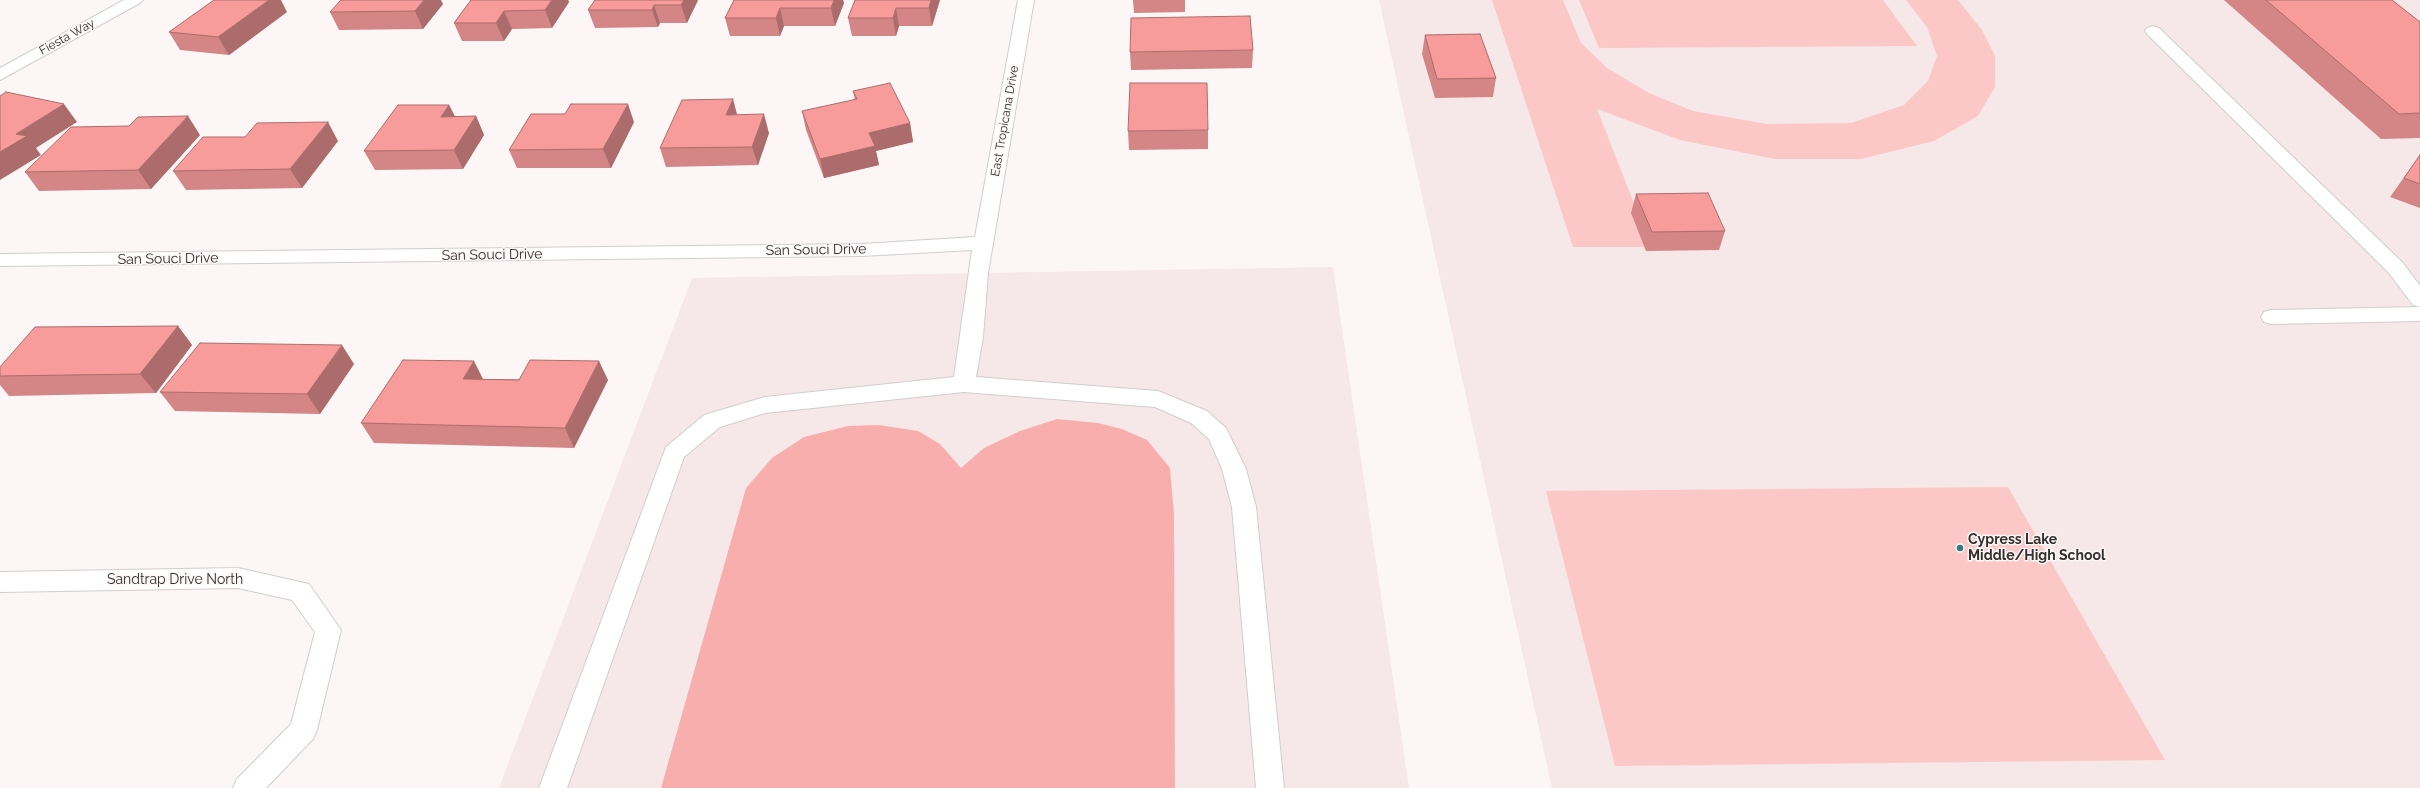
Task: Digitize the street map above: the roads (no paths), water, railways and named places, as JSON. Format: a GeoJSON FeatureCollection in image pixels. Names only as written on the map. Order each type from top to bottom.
{"type":"FeatureCollection","features":[{"type":"Feature","properties":{"kind":"street","name":"Fiesta Way"},"geometry":{"type":"LineString","coordinates":[[0,74],[134,0]]}},
{"type":"Feature","properties":{"kind":"street","name":"East Tropicana Drive"},"geometry":{"type":"LineString","coordinates":[[964,384],[984,243],[1026,0]]}},
{"type":"Feature","properties":{"kind":"street"},"geometry":{"type":"LineString","coordinates":[[2153,31],[2396,268],[2420,300]]}},
{"type":"Feature","properties":{"kind":"street","name":"San Souci Drive"},"geometry":{"type":"LineString","coordinates":[[0,260],[846,250],[984,243]]}},
{"type":"Feature","properties":{"kind":"street"},"geometry":{"type":"LineString","coordinates":[[2271,316],[2420,314]]}},
{"type":"Feature","properties":{"kind":"street"},"geometry":{"type":"LineString","coordinates":[[553,788],[674,453],[712,421],[764,405],[964,384],[1158,399],[1199,417],[1218,434],[1234,469],[1244,507],[1270,788]]}},
{"type":"Feature","properties":{"kind":"street","name":"Sandtrap Drive North"},"geometry":{"type":"LineString","coordinates":[[0,582],[238,578],[300,591],[328,630],[303,730],[246,788]]}},
{"type":"Feature","properties":{"kind":"place","name":"Cypress Lake Middle/High School"},"geometry":{"type":"Point","coordinates":[1960,548]}}]}
